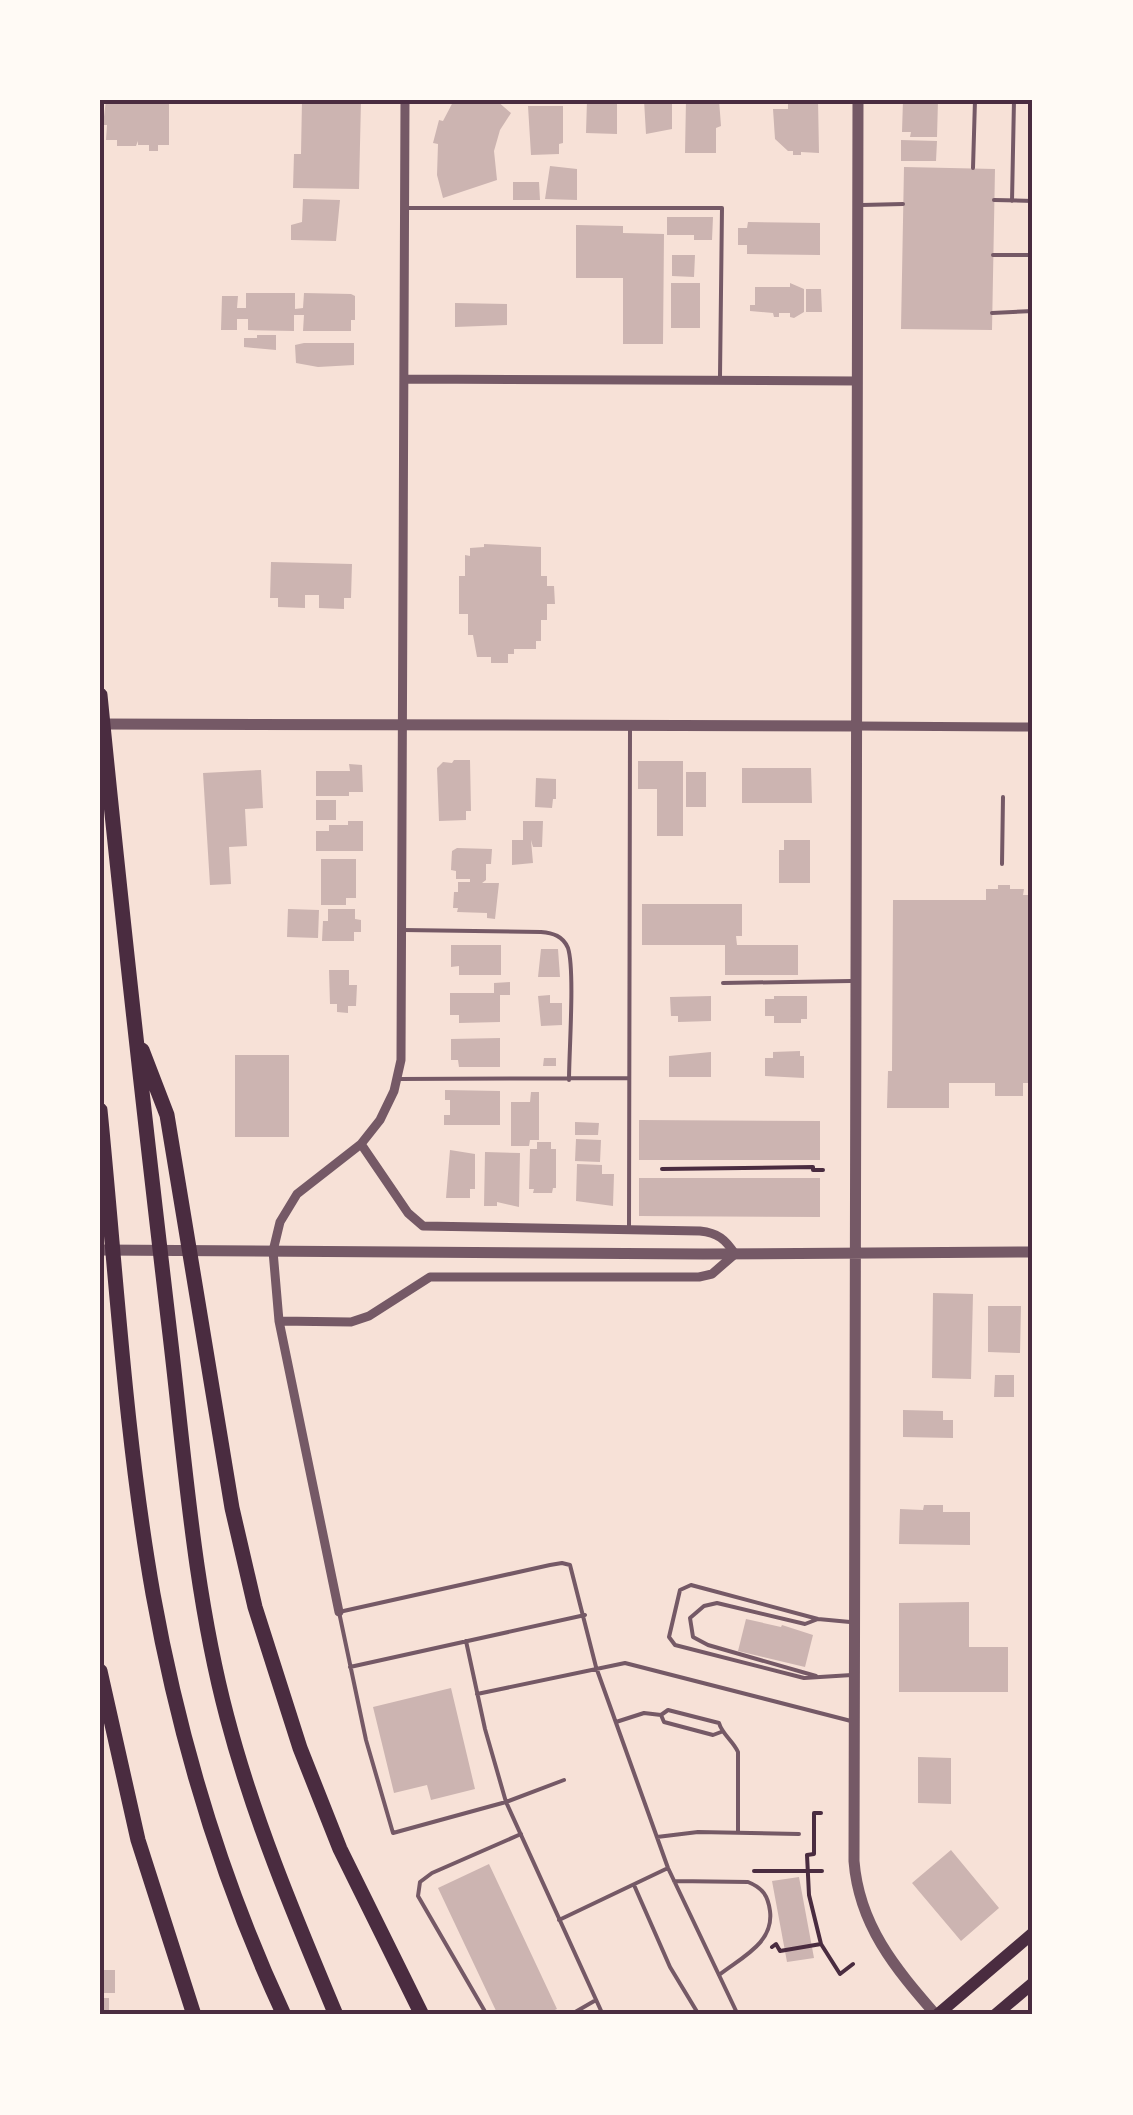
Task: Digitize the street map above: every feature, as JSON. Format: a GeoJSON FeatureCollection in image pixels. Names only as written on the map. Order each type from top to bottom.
{"type":"FeatureCollection","features":[{"type":"Feature","properties":{"kind":"highway"},"geometry":{"type":"LineString","coordinates":[[100,694],[134,1028],[203,1615],[226,1716],[256,1815],[290,1909],[336,2015]]}},
{"type":"Feature","properties":{"kind":"highway"},"geometry":{"type":"LineString","coordinates":[[134,1028],[168,1116],[232,1508],[255,1607],[300,1748],[340,1849],[422,2015]]}},
{"type":"Feature","properties":{"kind":"highway"},"geometry":{"type":"LineString","coordinates":[[100,1110],[142,1522],[167,1664],[216,1839],[252,1942],[284,2015]]}},
{"type":"Feature","properties":{"kind":"highway"},"geometry":{"type":"LineString","coordinates":[[100,1671],[138,1840],[194,2015]]}},
{"type":"Feature","properties":{"kind":"main road"},"geometry":{"type":"LineString","coordinates":[[936,2015],[1033,1933]]}},
{"type":"Feature","properties":{"kind":"main road"},"geometry":{"type":"LineString","coordinates":[[995,2015],[1033,1982]]}},
{"type":"Feature","properties":{"kind":"street"},"geometry":{"type":"LineString","coordinates":[[338,1612],[279,1322],[273,1251],[280,1222],[308,1183],[361,1144],[388,1106],[402,1045],[405,100]]}},
{"type":"Feature","properties":{"kind":"street"},"geometry":{"type":"LineString","coordinates":[[858,100],[854,1860],[863,1910],[888,1956],[936,2015]]}},
{"type":"Feature","properties":{"kind":"street"},"geometry":{"type":"LineString","coordinates":[[404,379],[858,381]]}},
{"type":"Feature","properties":{"kind":"street"},"geometry":{"type":"LineString","coordinates":[[100,724],[1033,727]]}},
{"type":"Feature","properties":{"kind":"street"},"geometry":{"type":"LineString","coordinates":[[361,1144],[408,1213],[423,1226],[715,1232],[735,1254]]}},
{"type":"Feature","properties":{"kind":"street"},"geometry":{"type":"LineString","coordinates":[[100,1250],[1033,1252]]}},
{"type":"Feature","properties":{"kind":"street"},"geometry":{"type":"LineString","coordinates":[[279,1322],[351,1322],[369,1316],[430,1277],[699,1277],[724,1266],[735,1254]]}},
{"type":"Feature","properties":{"kind":"lane"},"geometry":{"type":"LineString","coordinates":[[973,168],[974,100]]}},
{"type":"Feature","properties":{"kind":"lane"},"geometry":{"type":"LineString","coordinates":[[1012,201],[1014,100]]}},
{"type":"Feature","properties":{"kind":"lane"},"geometry":{"type":"LineString","coordinates":[[994,200],[1033,201]]}},
{"type":"Feature","properties":{"kind":"lane"},"geometry":{"type":"LineString","coordinates":[[857,206],[903,204]]}},
{"type":"Feature","properties":{"kind":"lane"},"geometry":{"type":"LineString","coordinates":[[404,208],[722,208],[720,381]]}},
{"type":"Feature","properties":{"kind":"lane"},"geometry":{"type":"LineString","coordinates":[[993,255],[1033,255]]}},
{"type":"Feature","properties":{"kind":"lane"},"geometry":{"type":"LineString","coordinates":[[992,312],[1033,310]]}},
{"type":"Feature","properties":{"kind":"lane"},"geometry":{"type":"LineString","coordinates":[[628,1231],[630,726]]}},
{"type":"Feature","properties":{"kind":"lane"},"geometry":{"type":"LineString","coordinates":[[1002,864],[1004,796]]}},
{"type":"Feature","properties":{"kind":"lane"},"geometry":{"type":"LineString","coordinates":[[402,930],[542,932],[562,939],[569,959],[569,1080]]}},
{"type":"Feature","properties":{"kind":"lane"},"geometry":{"type":"LineString","coordinates":[[723,983],[856,981]]}},
{"type":"Feature","properties":{"kind":"lane"},"geometry":{"type":"LineString","coordinates":[[397,1080],[629,1078]]}},
{"type":"Feature","properties":{"kind":"lane"},"geometry":{"type":"LineString","coordinates":[[564,1780],[506,1802],[393,1833],[366,1740],[338,1612],[562,1562],[570,1566],[596,1667],[668,1868],[738,2015]]}},
{"type":"Feature","properties":{"kind":"lane"},"geometry":{"type":"LineString","coordinates":[[854,1674],[804,1678],[674,1645],[669,1637],[680,1590],[691,1585],[818,1620],[855,1623]]}},
{"type":"Feature","properties":{"kind":"lane"},"geometry":{"type":"LineString","coordinates":[[818,1620],[805,1624],[717,1603],[704,1606],[690,1618],[693,1638],[708,1646],[819,1677]]}},
{"type":"Feature","properties":{"kind":"lane"},"geometry":{"type":"LineString","coordinates":[[350,1668],[585,1615]]}},
{"type":"Feature","properties":{"kind":"lane"},"geometry":{"type":"LineString","coordinates":[[466,1641],[476,1694],[506,1802],[603,2015]]}},
{"type":"Feature","properties":{"kind":"lane"},"geometry":{"type":"LineString","coordinates":[[476,1694],[625,1663],[854,1722]]}},
{"type":"Feature","properties":{"kind":"lane"},"geometry":{"type":"LineString","coordinates":[[616,1722],[668,1710],[720,1724],[721,1732],[738,1752],[738,1832]]}},
{"type":"Feature","properties":{"kind":"lane"},"geometry":{"type":"LineString","coordinates":[[661,1714],[664,1722],[714,1736],[721,1732]]}},
{"type":"Feature","properties":{"kind":"lane"},"geometry":{"type":"LineString","coordinates":[[657,1837],[738,1832],[799,1834]]}},
{"type":"Feature","properties":{"kind":"lane"},"geometry":{"type":"LineString","coordinates":[[488,2015],[418,1896],[420,1882],[520,1834]]}},
{"type":"Feature","properties":{"kind":"lane"},"geometry":{"type":"LineString","coordinates":[[560,1920],[668,1868]]}},
{"type":"Feature","properties":{"kind":"lane"},"geometry":{"type":"LineString","coordinates":[[674,1881],[748,1882],[759,1886],[769,1898],[772,1926],[767,1937],[719,1975]]}},
{"type":"Feature","properties":{"kind":"lane"},"geometry":{"type":"LineString","coordinates":[[634,1884],[670,1967],[699,2015]]}},
{"type":"Feature","properties":{"kind":"lane"},"geometry":{"type":"LineString","coordinates":[[570,2015],[597,2000]]}},
{"type":"Feature","properties":{"kind":"path"},"geometry":{"type":"LineString","coordinates":[[662,1169],[813,1166],[812,1170],[823,1170]]}},
{"type":"Feature","properties":{"kind":"path"},"geometry":{"type":"LineString","coordinates":[[821,1813],[814,1813],[814,1854],[807,1855],[806,1871],[821,1944],[840,1974],[853,1964]]}},
{"type":"Feature","properties":{"kind":"path"},"geometry":{"type":"LineString","coordinates":[[749,1871],[822,1871]]}},
{"type":"Feature","properties":{"kind":"path"},"geometry":{"type":"LineString","coordinates":[[765,1953],[776,1944],[780,1951],[821,1944]]}},
{"type":"Feature","properties":{"kind":"building"},"geometry":{"type":"Polygon","coordinates":[[[106,100],[169,100],[169,145],[158,145],[158,151],[149,151],[149,145],[138,145],[138,141],[136,146],[117,146],[117,140],[106,140],[106,100]]]}},
{"type":"Feature","properties":{"kind":"building"},"geometry":{"type":"Polygon","coordinates":[[[302,100],[361,100],[359,189],[293,188],[294,154],[301,154],[302,100]]]}},
{"type":"Feature","properties":{"kind":"building"},"geometry":{"type":"Polygon","coordinates":[[[454,100],[496,100],[511,113],[500,130],[494,151],[497,180],[443,198],[437,175],[438,144],[433,143],[439,120],[443,121],[454,100]]]}},
{"type":"Feature","properties":{"kind":"building"},"geometry":{"type":"Polygon","coordinates":[[[587,100],[617,100],[617,134],[586,133],[587,100]]]}},
{"type":"Feature","properties":{"kind":"building"},"geometry":{"type":"Polygon","coordinates":[[[644,100],[672,100],[672,129],[646,134],[644,100]]]}},
{"type":"Feature","properties":{"kind":"building"},"geometry":{"type":"Polygon","coordinates":[[[686,100],[719,100],[721,126],[716,128],[716,153],[685,153],[686,100]]]}},
{"type":"Feature","properties":{"kind":"building"},"geometry":{"type":"Polygon","coordinates":[[[788,100],[818,100],[819,153],[793,155],[775,139],[773,109],[788,109],[788,100]]]}},
{"type":"Feature","properties":{"kind":"building"},"geometry":{"type":"Polygon","coordinates":[[[903,100],[938,100],[937,137],[910,137],[911,132],[902,132],[903,100]]]}},
{"type":"Feature","properties":{"kind":"building"},"geometry":{"type":"Polygon","coordinates":[[[528,106],[563,106],[563,143],[559,144],[559,154],[531,155],[528,106]]]}},
{"type":"Feature","properties":{"kind":"building"},"geometry":{"type":"Polygon","coordinates":[[[901,140],[937,141],[936,161],[901,161],[901,140]]]}},
{"type":"Feature","properties":{"kind":"building"},"geometry":{"type":"Polygon","coordinates":[[[550,166],[577,169],[577,200],[545,199],[550,166]]]}},
{"type":"Feature","properties":{"kind":"building"},"geometry":{"type":"Polygon","coordinates":[[[904,167],[995,169],[992,330],[901,329],[904,167]]]}},
{"type":"Feature","properties":{"kind":"building"},"geometry":{"type":"Polygon","coordinates":[[[513,182],[539,182],[540,200],[513,200],[513,182]]]}},
{"type":"Feature","properties":{"kind":"building"},"geometry":{"type":"Polygon","coordinates":[[[303,199],[340,200],[336,241],[291,240],[291,225],[302,222],[303,199]]]}},
{"type":"Feature","properties":{"kind":"building"},"geometry":{"type":"Polygon","coordinates":[[[667,217],[713,217],[712,240],[667,235],[667,217]]]}},
{"type":"Feature","properties":{"kind":"building"},"geometry":{"type":"Polygon","coordinates":[[[748,222],[820,223],[820,255],[747,254],[747,245],[738,245],[738,228],[747,228],[748,222]]]}},
{"type":"Feature","properties":{"kind":"building"},"geometry":{"type":"Polygon","coordinates":[[[576,225],[623,226],[623,233],[664,234],[663,344],[623,344],[623,278],[576,278],[576,225]]]}},
{"type":"Feature","properties":{"kind":"building"},"geometry":{"type":"Polygon","coordinates":[[[672,255],[695,255],[694,277],[672,276],[672,255]]]}},
{"type":"Feature","properties":{"kind":"building"},"geometry":{"type":"Polygon","coordinates":[[[671,283],[700,283],[700,328],[671,328],[671,283]]]}},
{"type":"Feature","properties":{"kind":"building"},"geometry":{"type":"Polygon","coordinates":[[[790,283],[804,289],[804,312],[794,318],[790,313],[774,317],[773,313],[750,311],[750,305],[755,305],[755,287],[790,287],[790,283]]]}},
{"type":"Feature","properties":{"kind":"building"},"geometry":{"type":"Polygon","coordinates":[[[806,289],[821,289],[822,312],[806,312],[806,289]]]}},
{"type":"Feature","properties":{"kind":"building"},"geometry":{"type":"Polygon","coordinates":[[[246,293],[295,293],[295,309],[303,308],[304,293],[351,294],[355,296],[355,320],[351,320],[351,331],[303,331],[304,315],[294,315],[294,331],[248,330],[248,319],[237,319],[237,330],[221,330],[222,296],[238,296],[237,308],[246,308],[246,293]]]}},
{"type":"Feature","properties":{"kind":"building"},"geometry":{"type":"Polygon","coordinates":[[[455,303],[507,304],[507,325],[455,327],[455,303]]]}},
{"type":"Feature","properties":{"kind":"building"},"geometry":{"type":"Polygon","coordinates":[[[276,335],[276,350],[244,347],[244,338],[276,335]]]}},
{"type":"Feature","properties":{"kind":"building"},"geometry":{"type":"Polygon","coordinates":[[[354,343],[354,365],[318,367],[296,363],[295,345],[354,343]]]}},
{"type":"Feature","properties":{"kind":"building"},"geometry":{"type":"Polygon","coordinates":[[[484,544],[541,547],[541,576],[547,576],[547,586],[554,586],[555,604],[547,604],[547,620],[541,620],[541,641],[536,641],[536,649],[514,649],[514,654],[508,654],[508,663],[491,663],[491,657],[477,657],[473,635],[468,635],[468,614],[459,614],[459,576],[465,576],[465,555],[470,556],[470,548],[484,544]]]}},
{"type":"Feature","properties":{"kind":"building"},"geometry":{"type":"Polygon","coordinates":[[[271,562],[352,564],[351,598],[344,598],[344,609],[319,608],[319,595],[305,595],[305,608],[278,607],[278,598],[270,598],[271,562]]]}},
{"type":"Feature","properties":{"kind":"building"},"geometry":{"type":"Polygon","coordinates":[[[454,760],[470,760],[471,811],[466,811],[466,820],[439,821],[437,768],[454,760]]]}},
{"type":"Feature","properties":{"kind":"building"},"geometry":{"type":"Polygon","coordinates":[[[638,761],[683,761],[683,836],[657,836],[657,789],[638,789],[638,761]]]}},
{"type":"Feature","properties":{"kind":"building"},"geometry":{"type":"Polygon","coordinates":[[[349,764],[362,765],[363,792],[316,796],[316,771],[350,771],[349,764]]]}},
{"type":"Feature","properties":{"kind":"building"},"geometry":{"type":"Polygon","coordinates":[[[742,768],[811,768],[812,803],[742,803],[742,768]]]}},
{"type":"Feature","properties":{"kind":"building"},"geometry":{"type":"Polygon","coordinates":[[[261,770],[263,808],[245,809],[247,846],[229,847],[231,884],[210,885],[203,773],[261,770]]]}},
{"type":"Feature","properties":{"kind":"building"},"geometry":{"type":"Polygon","coordinates":[[[686,772],[706,772],[706,807],[686,807],[686,772]]]}},
{"type":"Feature","properties":{"kind":"building"},"geometry":{"type":"Polygon","coordinates":[[[536,778],[556,779],[552,808],[535,807],[536,778]]]}},
{"type":"Feature","properties":{"kind":"building"},"geometry":{"type":"Polygon","coordinates":[[[316,800],[336,800],[336,820],[316,820],[316,800]]]}},
{"type":"Feature","properties":{"kind":"building"},"geometry":{"type":"Polygon","coordinates":[[[348,821],[363,821],[363,851],[316,851],[316,831],[329,831],[329,825],[348,825],[348,821]]]}},
{"type":"Feature","properties":{"kind":"building"},"geometry":{"type":"Polygon","coordinates":[[[523,821],[543,821],[542,847],[533,847],[531,840],[533,863],[512,865],[512,840],[523,840],[523,821]]]}},
{"type":"Feature","properties":{"kind":"building"},"geometry":{"type":"Polygon","coordinates":[[[784,840],[810,840],[810,883],[779,883],[779,850],[784,850],[784,840]]]}},
{"type":"Feature","properties":{"kind":"building"},"geometry":{"type":"Polygon","coordinates":[[[492,849],[491,864],[486,864],[486,880],[482,883],[499,883],[495,919],[487,918],[487,913],[457,912],[458,908],[453,908],[458,882],[470,882],[456,879],[456,871],[451,870],[452,851],[492,849]]]}},
{"type":"Feature","properties":{"kind":"building"},"geometry":{"type":"Polygon","coordinates":[[[321,859],[356,859],[356,898],[346,898],[346,905],[321,905],[321,859]]]}},
{"type":"Feature","properties":{"kind":"building"},"geometry":{"type":"Polygon","coordinates":[[[998,885],[1024,889],[1023,895],[1033,895],[1033,1083],[1023,1083],[1023,1096],[995,1096],[995,1083],[949,1083],[949,1108],[887,1108],[888,1071],[892,1071],[893,900],[986,900],[986,889],[998,889],[998,885]]]}},
{"type":"Feature","properties":{"kind":"building"},"geometry":{"type":"Polygon","coordinates":[[[642,904],[742,904],[742,936],[736,936],[737,945],[798,945],[798,975],[725,975],[725,945],[642,945],[642,904]]]}},
{"type":"Feature","properties":{"kind":"building"},"geometry":{"type":"Polygon","coordinates":[[[288,909],[319,910],[318,938],[287,937],[288,909]]]}},
{"type":"Feature","properties":{"kind":"building"},"geometry":{"type":"Polygon","coordinates":[[[328,909],[355,909],[355,919],[361,920],[361,932],[354,932],[354,941],[322,941],[328,909]]]}},
{"type":"Feature","properties":{"kind":"building"},"geometry":{"type":"Polygon","coordinates":[[[451,945],[501,945],[501,975],[459,975],[459,966],[451,967],[451,945]]]}},
{"type":"Feature","properties":{"kind":"building"},"geometry":{"type":"Polygon","coordinates":[[[541,949],[558,949],[560,977],[538,977],[541,949]]]}},
{"type":"Feature","properties":{"kind":"building"},"geometry":{"type":"Polygon","coordinates":[[[329,970],[349,970],[349,985],[357,985],[356,1006],[348,1006],[348,1013],[337,1012],[337,1004],[330,1004],[329,970]]]}},
{"type":"Feature","properties":{"kind":"building"},"geometry":{"type":"Polygon","coordinates":[[[510,982],[510,995],[500,995],[500,1022],[459,1023],[459,1015],[450,1015],[450,993],[494,993],[494,983],[510,982]]]}},
{"type":"Feature","properties":{"kind":"building"},"geometry":{"type":"Polygon","coordinates":[[[550,995],[550,1003],[562,1003],[562,1025],[541,1026],[538,996],[550,995]]]}},
{"type":"Feature","properties":{"kind":"building"},"geometry":{"type":"Polygon","coordinates":[[[711,996],[711,1021],[678,1022],[678,1016],[671,1016],[670,997],[711,996]]]}},
{"type":"Feature","properties":{"kind":"building"},"geometry":{"type":"Polygon","coordinates":[[[807,996],[807,1019],[801,1019],[801,1023],[774,1023],[774,1016],[765,1016],[765,999],[807,996]]]}},
{"type":"Feature","properties":{"kind":"building"},"geometry":{"type":"Polygon","coordinates":[[[500,1038],[500,1067],[459,1067],[458,1060],[451,1060],[451,1039],[500,1038]]]}},
{"type":"Feature","properties":{"kind":"building"},"geometry":{"type":"Polygon","coordinates":[[[800,1051],[800,1056],[804,1056],[804,1078],[765,1076],[765,1058],[773,1058],[773,1052],[800,1051]]]}},
{"type":"Feature","properties":{"kind":"building"},"geometry":{"type":"Polygon","coordinates":[[[711,1052],[711,1077],[669,1077],[669,1056],[711,1052]]]}},
{"type":"Feature","properties":{"kind":"building"},"geometry":{"type":"Polygon","coordinates":[[[235,1055],[289,1055],[289,1137],[235,1137],[235,1055]]]}},
{"type":"Feature","properties":{"kind":"building"},"geometry":{"type":"Polygon","coordinates":[[[544,1058],[556,1058],[556,1066],[543,1066],[544,1058]]]}},
{"type":"Feature","properties":{"kind":"building"},"geometry":{"type":"Polygon","coordinates":[[[445,1090],[500,1091],[500,1125],[444,1125],[444,1115],[450,1115],[445,1090]]]}},
{"type":"Feature","properties":{"kind":"building"},"geometry":{"type":"Polygon","coordinates":[[[531,1092],[539,1092],[539,1140],[530,1140],[529,1146],[511,1146],[511,1102],[530,1102],[531,1092]]]}},
{"type":"Feature","properties":{"kind":"building"},"geometry":{"type":"Polygon","coordinates":[[[639,1120],[820,1121],[820,1160],[639,1160],[639,1120]]]}},
{"type":"Feature","properties":{"kind":"building"},"geometry":{"type":"Polygon","coordinates":[[[575,1122],[599,1123],[598,1135],[575,1135],[575,1122]]]}},
{"type":"Feature","properties":{"kind":"building"},"geometry":{"type":"Polygon","coordinates":[[[576,1139],[601,1140],[600,1162],[575,1161],[576,1139]]]}},
{"type":"Feature","properties":{"kind":"building"},"geometry":{"type":"Polygon","coordinates":[[[537,1142],[551,1142],[551,1149],[556,1149],[556,1188],[552,1193],[533,1193],[534,1189],[529,1189],[530,1149],[537,1149],[537,1142]]]}},
{"type":"Feature","properties":{"kind":"building"},"geometry":{"type":"Polygon","coordinates":[[[450,1150],[475,1154],[475,1189],[470,1189],[470,1198],[446,1198],[450,1150]]]}},
{"type":"Feature","properties":{"kind":"building"},"geometry":{"type":"Polygon","coordinates":[[[485,1152],[520,1153],[519,1207],[497,1202],[497,1206],[484,1206],[485,1152]]]}},
{"type":"Feature","properties":{"kind":"building"},"geometry":{"type":"Polygon","coordinates":[[[577,1164],[602,1165],[602,1174],[614,1174],[613,1206],[576,1201],[577,1164]]]}},
{"type":"Feature","properties":{"kind":"building"},"geometry":{"type":"Polygon","coordinates":[[[639,1178],[820,1178],[820,1217],[639,1216],[639,1178]]]}},
{"type":"Feature","properties":{"kind":"building"},"geometry":{"type":"Polygon","coordinates":[[[933,1293],[973,1294],[971,1379],[932,1378],[933,1293]]]}},
{"type":"Feature","properties":{"kind":"building"},"geometry":{"type":"Polygon","coordinates":[[[988,1306],[1021,1306],[1020,1353],[988,1352],[988,1306]]]}},
{"type":"Feature","properties":{"kind":"building"},"geometry":{"type":"Polygon","coordinates":[[[995,1375],[1014,1375],[1014,1397],[994,1397],[995,1375]]]}},
{"type":"Feature","properties":{"kind":"building"},"geometry":{"type":"Polygon","coordinates":[[[903,1410],[943,1411],[943,1420],[953,1420],[953,1438],[903,1437],[903,1410]]]}},
{"type":"Feature","properties":{"kind":"building"},"geometry":{"type":"Polygon","coordinates":[[[924,1505],[943,1505],[943,1512],[970,1512],[970,1545],[899,1544],[900,1509],[923,1510],[924,1505]]]}},
{"type":"Feature","properties":{"kind":"building"},"geometry":{"type":"Polygon","coordinates":[[[969,1602],[969,1647],[1008,1647],[1008,1692],[899,1692],[899,1603],[969,1602]]]}},
{"type":"Feature","properties":{"kind":"building"},"geometry":{"type":"Polygon","coordinates":[[[746,1619],[813,1635],[805,1667],[738,1651],[746,1619]]]}},
{"type":"Feature","properties":{"kind":"building"},"geometry":{"type":"Polygon","coordinates":[[[451,1688],[475,1789],[431,1800],[427,1785],[394,1793],[373,1707],[451,1688]]]}},
{"type":"Feature","properties":{"kind":"building"},"geometry":{"type":"Polygon","coordinates":[[[918,1757],[951,1758],[951,1804],[918,1803],[918,1757]]]}},
{"type":"Feature","properties":{"kind":"building"},"geometry":{"type":"Polygon","coordinates":[[[951,1850],[999,1908],[961,1941],[912,1883],[951,1850]]]}},
{"type":"Feature","properties":{"kind":"building"},"geometry":{"type":"Polygon","coordinates":[[[489,1864],[557,2009],[544,2015],[498,2015],[438,1888],[489,1864]]]}},
{"type":"Feature","properties":{"kind":"building"},"geometry":{"type":"Polygon","coordinates":[[[799,1877],[814,1958],[787,1962],[772,1881],[799,1877]]]}},
{"type":"Feature","properties":{"kind":"building"},"geometry":{"type":"Polygon","coordinates":[[[100,1970],[115,1970],[115,1993],[100,1993],[100,1970]]]}},
{"type":"Feature","properties":{"kind":"building"},"geometry":{"type":"Polygon","coordinates":[[[100,1998],[109,1998],[109,2015],[100,2015],[100,1998]]]}}]}
